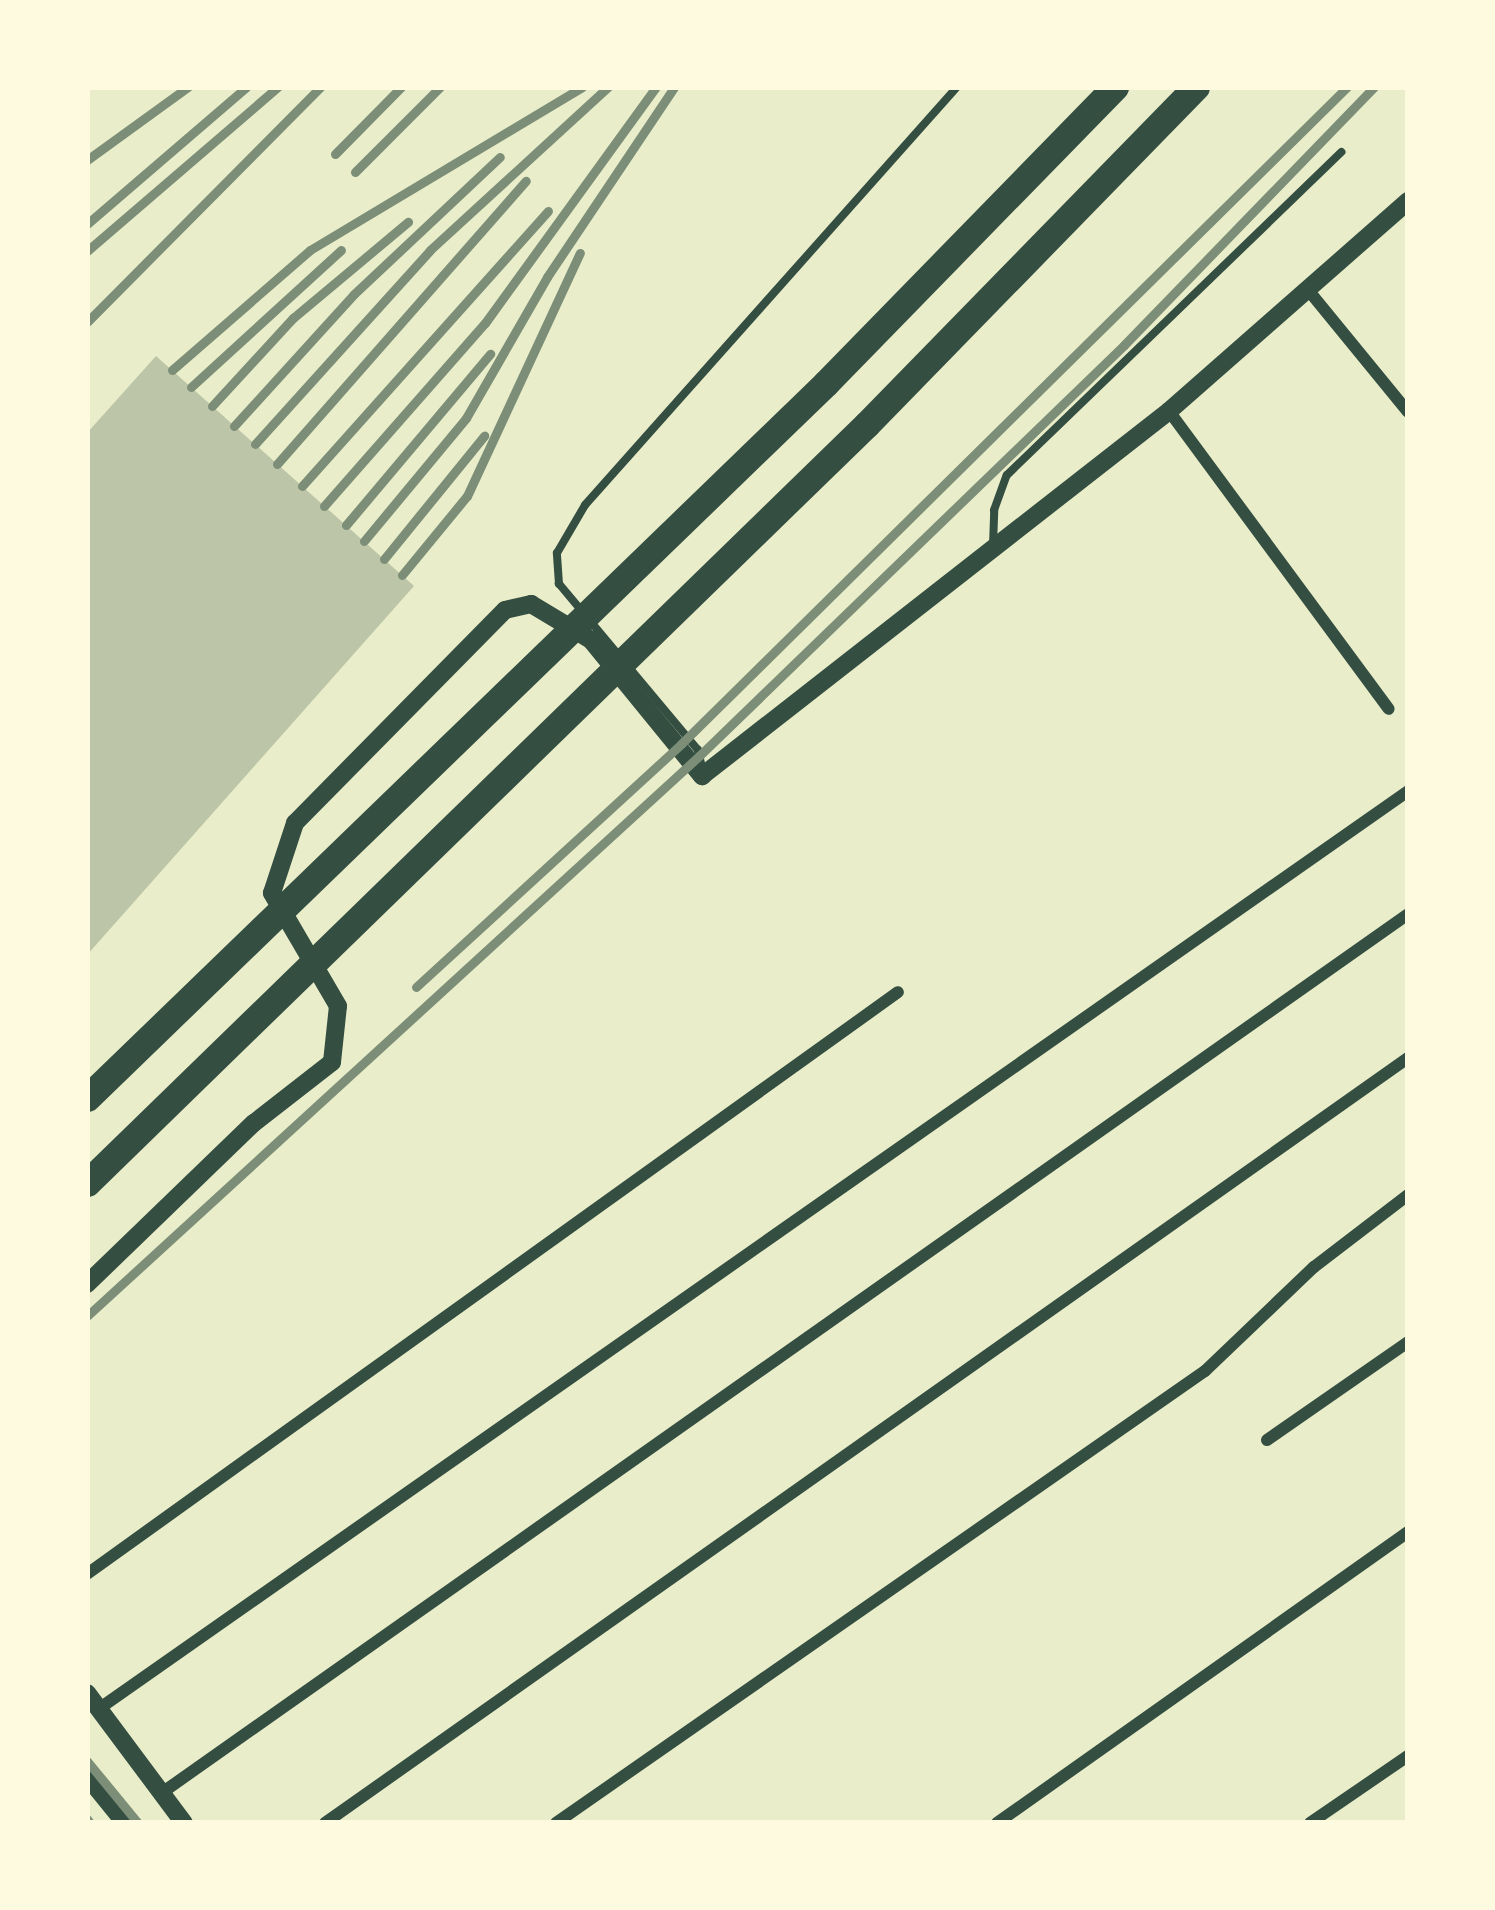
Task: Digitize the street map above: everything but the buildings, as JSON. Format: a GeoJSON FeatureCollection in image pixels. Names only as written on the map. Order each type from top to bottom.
{"type":"FeatureCollection","features":[{"type":"Feature","properties":{"kind":"highway"},"geometry":{"type":"LineString","coordinates":[[87,1098],[826,383],[1115,87]]}},
{"type":"Feature","properties":{"kind":"highway"},"geometry":{"type":"LineString","coordinates":[[87,1183],[867,424],[1196,87]]}},
{"type":"Feature","properties":{"kind":"street"},"geometry":{"type":"LineString","coordinates":[[87,1284],[254,1124],[332,1062],[338,1006],[272,893],[295,823],[505,610],[531,604],[591,640],[701,776],[993,554],[1310,291],[1408,201]]}},
{"type":"Feature","properties":{"kind":"street"},"geometry":{"type":"LineString","coordinates":[[1310,291],[1408,412]]}},
{"type":"Feature","properties":{"kind":"street"},"geometry":{"type":"LineString","coordinates":[[1168,411],[1388,709]]}},
{"type":"Feature","properties":{"kind":"street"},"geometry":{"type":"LineString","coordinates":[[184,1823],[93,1701],[1407,792]]}},
{"type":"Feature","properties":{"kind":"street"},"geometry":{"type":"LineString","coordinates":[[163,1792],[1408,914]]}},
{"type":"Feature","properties":{"kind":"street"},"geometry":{"type":"LineString","coordinates":[[87,1574],[898,992]]}},
{"type":"Feature","properties":{"kind":"street"},"geometry":{"type":"LineString","coordinates":[[325,1823],[1408,1058]]}},
{"type":"Feature","properties":{"kind":"street"},"geometry":{"type":"LineString","coordinates":[[556,1823],[1205,1371],[1314,1267],[1408,1195]]}},
{"type":"Feature","properties":{"kind":"street"},"geometry":{"type":"LineString","coordinates":[[1267,1440],[1408,1342]]}},
{"type":"Feature","properties":{"kind":"street"},"geometry":{"type":"LineString","coordinates":[[997,1823],[1408,1532]]}},
{"type":"Feature","properties":{"kind":"street"},"geometry":{"type":"LineString","coordinates":[[1310,1823],[1408,1756]]}},
{"type":"Feature","properties":{"kind":"street"},"geometry":{"type":"LineString","coordinates":[[87,1776],[125,1823]]}},
{"type":"Feature","properties":{"kind":"lane"},"geometry":{"type":"LineString","coordinates":[[701,776],[698,750],[559,584],[557,553],[585,505],[957,87]]}},
{"type":"Feature","properties":{"kind":"lane"},"geometry":{"type":"LineString","coordinates":[[993,554],[994,510],[1006,475],[1341,152]]}},
{"type":"Feature","properties":{"kind":"railway"},"geometry":{"type":"LineString","coordinates":[[87,160],[188,87]]}},
{"type":"Feature","properties":{"kind":"railway"},"geometry":{"type":"LineString","coordinates":[[87,224],[246,87]]}},
{"type":"Feature","properties":{"kind":"railway"},"geometry":{"type":"LineString","coordinates":[[87,251],[278,87]]}},
{"type":"Feature","properties":{"kind":"railway"},"geometry":{"type":"LineString","coordinates":[[87,322],[320,87]]}},
{"type":"Feature","properties":{"kind":"railway"},"geometry":{"type":"LineString","coordinates":[[335,154],[401,87]]}},
{"type":"Feature","properties":{"kind":"railway"},"geometry":{"type":"LineString","coordinates":[[355,172],[440,87]]}},
{"type":"Feature","properties":{"kind":"railway"},"geometry":{"type":"LineString","coordinates":[[172,370],[310,250],[582,87]]}},
{"type":"Feature","properties":{"kind":"railway"},"geometry":{"type":"LineString","coordinates":[[255,444],[430,250],[608,87]]}},
{"type":"Feature","properties":{"kind":"railway"},"geometry":{"type":"LineString","coordinates":[[324,506],[485,323],[656,87]]}},
{"type":"Feature","properties":{"kind":"railway"},"geometry":{"type":"LineString","coordinates":[[364,541],[466,418],[547,277],[674,87]]}},
{"type":"Feature","properties":{"kind":"railway"},"geometry":{"type":"LineString","coordinates":[[416,987],[681,744],[1347,87]]}},
{"type":"Feature","properties":{"kind":"railway"},"geometry":{"type":"LineString","coordinates":[[87,1316],[699,756],[1124,345],[1374,87]]}},
{"type":"Feature","properties":{"kind":"railway"},"geometry":{"type":"LineString","coordinates":[[234,426],[354,294],[500,157]]}},
{"type":"Feature","properties":{"kind":"railway"},"geometry":{"type":"LineString","coordinates":[[277,464],[526,181]]}},
{"type":"Feature","properties":{"kind":"railway"},"geometry":{"type":"LineString","coordinates":[[302,486],[548,211]]}},
{"type":"Feature","properties":{"kind":"railway"},"geometry":{"type":"LineString","coordinates":[[212,406],[293,318],[408,222]]}},
{"type":"Feature","properties":{"kind":"railway"},"geometry":{"type":"LineString","coordinates":[[191,387],[341,250]]}},
{"type":"Feature","properties":{"kind":"railway"},"geometry":{"type":"LineString","coordinates":[[402,575],[467,496],[580,253]]}},
{"type":"Feature","properties":{"kind":"railway"},"geometry":{"type":"LineString","coordinates":[[346,525],[490,354]]}},
{"type":"Feature","properties":{"kind":"railway"},"geometry":{"type":"LineString","coordinates":[[384,559],[484,436]]}},
{"type":"Feature","properties":{"kind":"railway"},"geometry":{"type":"LineString","coordinates":[[87,1761],[138,1823]]}},
{"type":"Feature","properties":{"kind":"railway"},"geometry":{"type":"LineString","coordinates":[[87,1819],[90,1823]]}}]}
